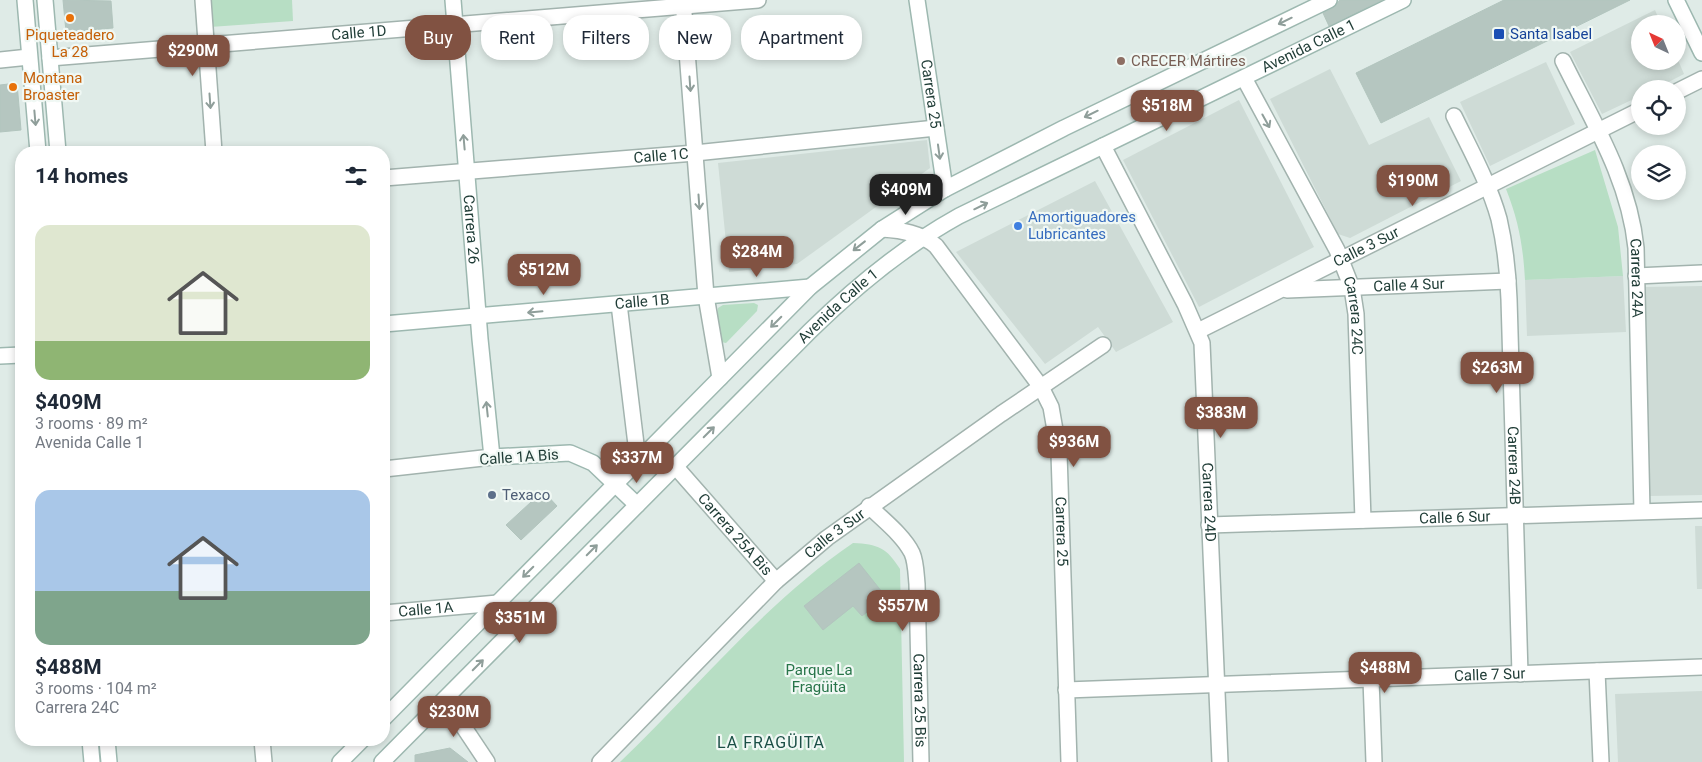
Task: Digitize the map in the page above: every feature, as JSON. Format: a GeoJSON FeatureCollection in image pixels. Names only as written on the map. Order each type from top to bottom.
{"type":"FeatureCollection","features":[{"type":"Feature","properties":{"kind":"street"},"geometry":{"type":"LineString","coordinates":[[25,0],[37,146]]}},
{"type":"Feature","properties":{"kind":"street"},"geometry":{"type":"LineString","coordinates":[[45,0],[57,146]]}},
{"type":"Feature","properties":{"kind":"street"},"geometry":{"type":"LineString","coordinates":[[203,0],[214,146]]}},
{"type":"Feature","properties":{"kind":"street","name":"Carrera 26"},"geometry":{"type":"LineString","coordinates":[[453,0],[454,15]]}},
{"type":"Feature","properties":{"kind":"street","name":"Calle 1D"},"geometry":{"type":"LineString","coordinates":[[471,23],[683,3],[758,0]]}},
{"type":"Feature","properties":{"kind":"street","name":"Carrera 25"},"geometry":{"type":"LineString","coordinates":[[917,0],[944,189]]}},
{"type":"Feature","properties":{"kind":"street","name":"Avenida Calle 1"},"geometry":{"type":"LineString","coordinates":[[390,712],[810,287],[882,229],[944,189],[1064,128],[1329,0]]}},
{"type":"Feature","properties":{"kind":"street","name":"Avenida Calle 1"},"geometry":{"type":"LineString","coordinates":[[382,762],[675,466],[851,292],[882,266],[923,237],[959,216],[1403,0]]}},
{"type":"Feature","properties":{"kind":"street"},"geometry":{"type":"LineString","coordinates":[[1676,0],[1702,53]]}},
{"type":"Feature","properties":{"kind":"street"},"geometry":{"type":"LineString","coordinates":[[683,3],[706,296],[720,378]]}},
{"type":"Feature","properties":{"kind":"street","name":"Calle 1D"},"geometry":{"type":"LineString","coordinates":[[50,58],[405,28]]}},
{"type":"Feature","properties":{"kind":"street"},"geometry":{"type":"LineString","coordinates":[[0,60],[29,57]]}},
{"type":"Feature","properties":{"kind":"street","name":"Carrera 26"},"geometry":{"type":"LineString","coordinates":[[458,60],[492,457]]}},
{"type":"Feature","properties":{"kind":"street","name":"Carrera 24A"},"geometry":{"type":"LineString","coordinates":[[1563,61],[1624,188],[1633,220],[1642,511]]}},
{"type":"Feature","properties":{"kind":"street","name":"Carrera 24C"},"geometry":{"type":"LineString","coordinates":[[1244,78],[1342,260],[1352,288],[1356,314],[1363,520]]}},
{"type":"Feature","properties":{"kind":"street"},"geometry":{"type":"LineString","coordinates":[[1686,88],[1702,79]]}},
{"type":"Feature","properties":{"kind":"street","name":"Calle 3 Sur"},"geometry":{"type":"LineString","coordinates":[[1198,331],[1631,115]]}},
{"type":"Feature","properties":{"kind":"street","name":"Carrera 24B"},"geometry":{"type":"LineString","coordinates":[[1454,116],[1488,187],[1498,218],[1508,281],[1520,674]]}},
{"type":"Feature","properties":{"kind":"street","name":"Calle 1C"},"geometry":{"type":"LineString","coordinates":[[390,178],[695,153],[936,128]]}},
{"type":"Feature","properties":{"kind":"street","name":"Carrera 24D"},"geometry":{"type":"LineString","coordinates":[[1104,146],[1198,331],[1204,354],[1209,525],[1218,685],[1220,762]]}},
{"type":"Feature","properties":{"kind":"street","name":"Carrera 25"},"geometry":{"type":"LineString","coordinates":[[882,229],[900,230],[923,237],[936,246],[1041,387],[1051,407],[1059,453],[1069,762]]}},
{"type":"Feature","properties":{"kind":"street"},"geometry":{"type":"LineString","coordinates":[[1636,276],[1702,273]]}},
{"type":"Feature","properties":{"kind":"street","name":"Calle 4 Sur"},"geometry":{"type":"LineString","coordinates":[[1280,290],[1508,281]]}},
{"type":"Feature","properties":{"kind":"street","name":"Calle 1B"},"geometry":{"type":"LineString","coordinates":[[390,323],[810,287]]}},
{"type":"Feature","properties":{"kind":"street"},"geometry":{"type":"LineString","coordinates":[[618,304],[638,461]]}},
{"type":"Feature","properties":{"kind":"street","name":"Calle 3 Sur"},"geometry":{"type":"LineString","coordinates":[[600,762],[776,581],[869,506],[1103,345]]}},
{"type":"Feature","properties":{"kind":"street"},"geometry":{"type":"LineString","coordinates":[[0,356],[15,355]]}},
{"type":"Feature","properties":{"kind":"street","name":"Calle 1A Bis"},"geometry":{"type":"LineString","coordinates":[[390,468],[492,457],[570,453],[593,463],[637,505]]}},
{"type":"Feature","properties":{"kind":"street","name":"Carrera 25A Bis"},"geometry":{"type":"LineString","coordinates":[[675,466],[776,581]]}},
{"type":"Feature","properties":{"kind":"street","name":"Carrera 25 Bis"},"geometry":{"type":"LineString","coordinates":[[869,506],[912,553],[915,565],[921,762]]}},
{"type":"Feature","properties":{"kind":"street","name":"Calle 6 Sur"},"geometry":{"type":"LineString","coordinates":[[1209,525],[1702,510]]}},
{"type":"Feature","properties":{"kind":"street","name":"Calle 1A"},"geometry":{"type":"LineString","coordinates":[[390,612],[498,603]]}},
{"type":"Feature","properties":{"kind":"street","name":"Calle 7 Sur"},"geometry":{"type":"LineString","coordinates":[[1066,690],[1702,667]]}},
{"type":"Feature","properties":{"kind":"street"},"geometry":{"type":"LineString","coordinates":[[1598,671],[1601,762]]}},
{"type":"Feature","properties":{"kind":"street"},"geometry":{"type":"LineString","coordinates":[[1371,679],[1374,762]]}},
{"type":"Feature","properties":{"kind":"street"},"geometry":{"type":"LineString","coordinates":[[445,699],[487,762]]}},
{"type":"Feature","properties":{"kind":"street"},"geometry":{"type":"LineString","coordinates":[[91,746],[92,762]]}},
{"type":"Feature","properties":{"kind":"street"},"geometry":{"type":"LineString","coordinates":[[108,746],[109,762]]}},
{"type":"Feature","properties":{"kind":"street"},"geometry":{"type":"LineString","coordinates":[[263,746],[264,762]]}},
{"type":"Feature","properties":{"kind":"street"},"geometry":{"type":"LineString","coordinates":[[340,762],[356,746]]}},
{"type":"Feature","properties":{"kind":"shaded area"},"geometry":{"type":"Polygon","coordinates":[[[1655,10],[1657,15],[1645,15],[1655,10]]]}},
{"type":"Feature","properties":{"kind":"shaded area"},"geometry":{"type":"Polygon","coordinates":[[[1631,22],[1631,70],[1682,70],[1684,74],[1672,80],[1631,80],[1631,100],[1602,114],[1570,52],[1631,22]]]}},
{"type":"Feature","properties":{"kind":"shaded area"},"geometry":{"type":"Polygon","coordinates":[[[1546,62],[1575,124],[1490,166],[1460,102],[1546,62]]]}},
{"type":"Feature","properties":{"kind":"shaded area"},"geometry":{"type":"Polygon","coordinates":[[[1330,69],[1369,145],[1429,117],[1461,181],[1350,238],[1338,234],[1270,99],[1330,69]]]}},
{"type":"Feature","properties":{"kind":"shaded area"},"geometry":{"type":"Polygon","coordinates":[[[1239,100],[1314,247],[1199,307],[1123,160],[1239,100]]]}},
{"type":"Feature","properties":{"kind":"shaded area"},"geometry":{"type":"Polygon","coordinates":[[[927,140],[930,168],[797,264],[729,272],[718,163],[927,140]]]}},
{"type":"Feature","properties":{"kind":"shaded area"},"geometry":{"type":"Polygon","coordinates":[[[1095,181],[1173,322],[1116,352],[1098,327],[1045,364],[956,252],[1095,181]]]}},
{"type":"Feature","properties":{"kind":"shaded area"},"geometry":{"type":"Polygon","coordinates":[[[1623,276],[1626,332],[1527,336],[1525,280],[1623,276]]]}},
{"type":"Feature","properties":{"kind":"shaded area"},"geometry":{"type":"Polygon","coordinates":[[[1702,286],[1702,495],[1650,496],[1643,287],[1702,286]]]}},
{"type":"Feature","properties":{"kind":"shaded area"},"geometry":{"type":"Polygon","coordinates":[[[1695,526],[1702,526],[1702,589],[1697,589],[1695,526]]]}},
{"type":"Feature","properties":{"kind":"shaded area"},"geometry":{"type":"Polygon","coordinates":[[[1702,691],[1702,762],[1618,762],[1615,694],[1702,691]]]}},
{"type":"Feature","properties":{"kind":"green space"},"geometry":{"type":"Polygon","coordinates":[[[208,0],[292,0],[293,21],[210,27],[208,0]]]}},
{"type":"Feature","properties":{"kind":"green space"},"geometry":{"type":"Polygon","coordinates":[[[1595,150],[1618,227],[1623,276],[1525,280],[1520,234],[1506,189],[1595,150]]]}},
{"type":"Feature","properties":{"kind":"green space"},"geometry":{"type":"Polygon","coordinates":[[[754,303],[758,305],[757,311],[726,343],[721,342],[718,308],[723,305],[754,303]]]}},
{"type":"Feature","properties":{"kind":"green space","name":"Parque La Fragüita"},"geometry":{"type":"Polygon","coordinates":[[[853,543],[881,548],[891,556],[900,569],[904,762],[620,762],[761,619],[790,592],[853,543]]]}},
{"type":"Feature","properties":{"kind":"building"},"geometry":{"type":"Polygon","coordinates":[[[63,0],[111,1],[113,28],[66,32],[63,0]]]}},
{"type":"Feature","properties":{"kind":"building"},"geometry":{"type":"Polygon","coordinates":[[[1340,0],[1382,0],[1329,26],[1323,13],[1333,8],[1340,0]]]}},
{"type":"Feature","properties":{"kind":"building","name":"Santa Isabel"},"geometry":{"type":"Polygon","coordinates":[[[1504,0],[1630,0],[1381,123],[1356,73],[1504,0]]]}},
{"type":"Feature","properties":{"kind":"building"},"geometry":{"type":"Polygon","coordinates":[[[17,83],[21,130],[0,132],[0,85],[17,83]]]}},
{"type":"Feature","properties":{"kind":"building"},"geometry":{"type":"Polygon","coordinates":[[[543,491],[557,506],[521,540],[506,525],[543,491]]]}},
{"type":"Feature","properties":{"kind":"building"},"geometry":{"type":"Polygon","coordinates":[[[859,563],[886,597],[862,616],[853,606],[823,630],[804,606],[859,563]]]}},
{"type":"Feature","properties":{"kind":"building"},"geometry":{"type":"Polygon","coordinates":[[[450,748],[468,762],[415,762],[415,755],[450,748]]]}},
{"type":"Feature","properties":{"kind":"place","name":"Piqueteadero La 28"},"geometry":{"type":"Point","coordinates":[70,18]}},
{"type":"Feature","properties":{"kind":"place","name":"Santa Isabel"},"geometry":{"type":"Point","coordinates":[1499,34]}},
{"type":"Feature","properties":{"kind":"place","name":"CRECER Mártires"},"geometry":{"type":"Point","coordinates":[1121,61]}},
{"type":"Feature","properties":{"kind":"place","name":"Montana Broaster"},"geometry":{"type":"Point","coordinates":[13,87]}},
{"type":"Feature","properties":{"kind":"place","name":"Amortiguadores Lubricantes"},"geometry":{"type":"Point","coordinates":[1018,226]}},
{"type":"Feature","properties":{"kind":"place","name":"Texaco"},"geometry":{"type":"Point","coordinates":[492,495]}},
{"type":"Feature","properties":{"kind":"district","name":"LA FRAGÜITA"},"geometry":{"type":"Point","coordinates":[771,742]}}]}
